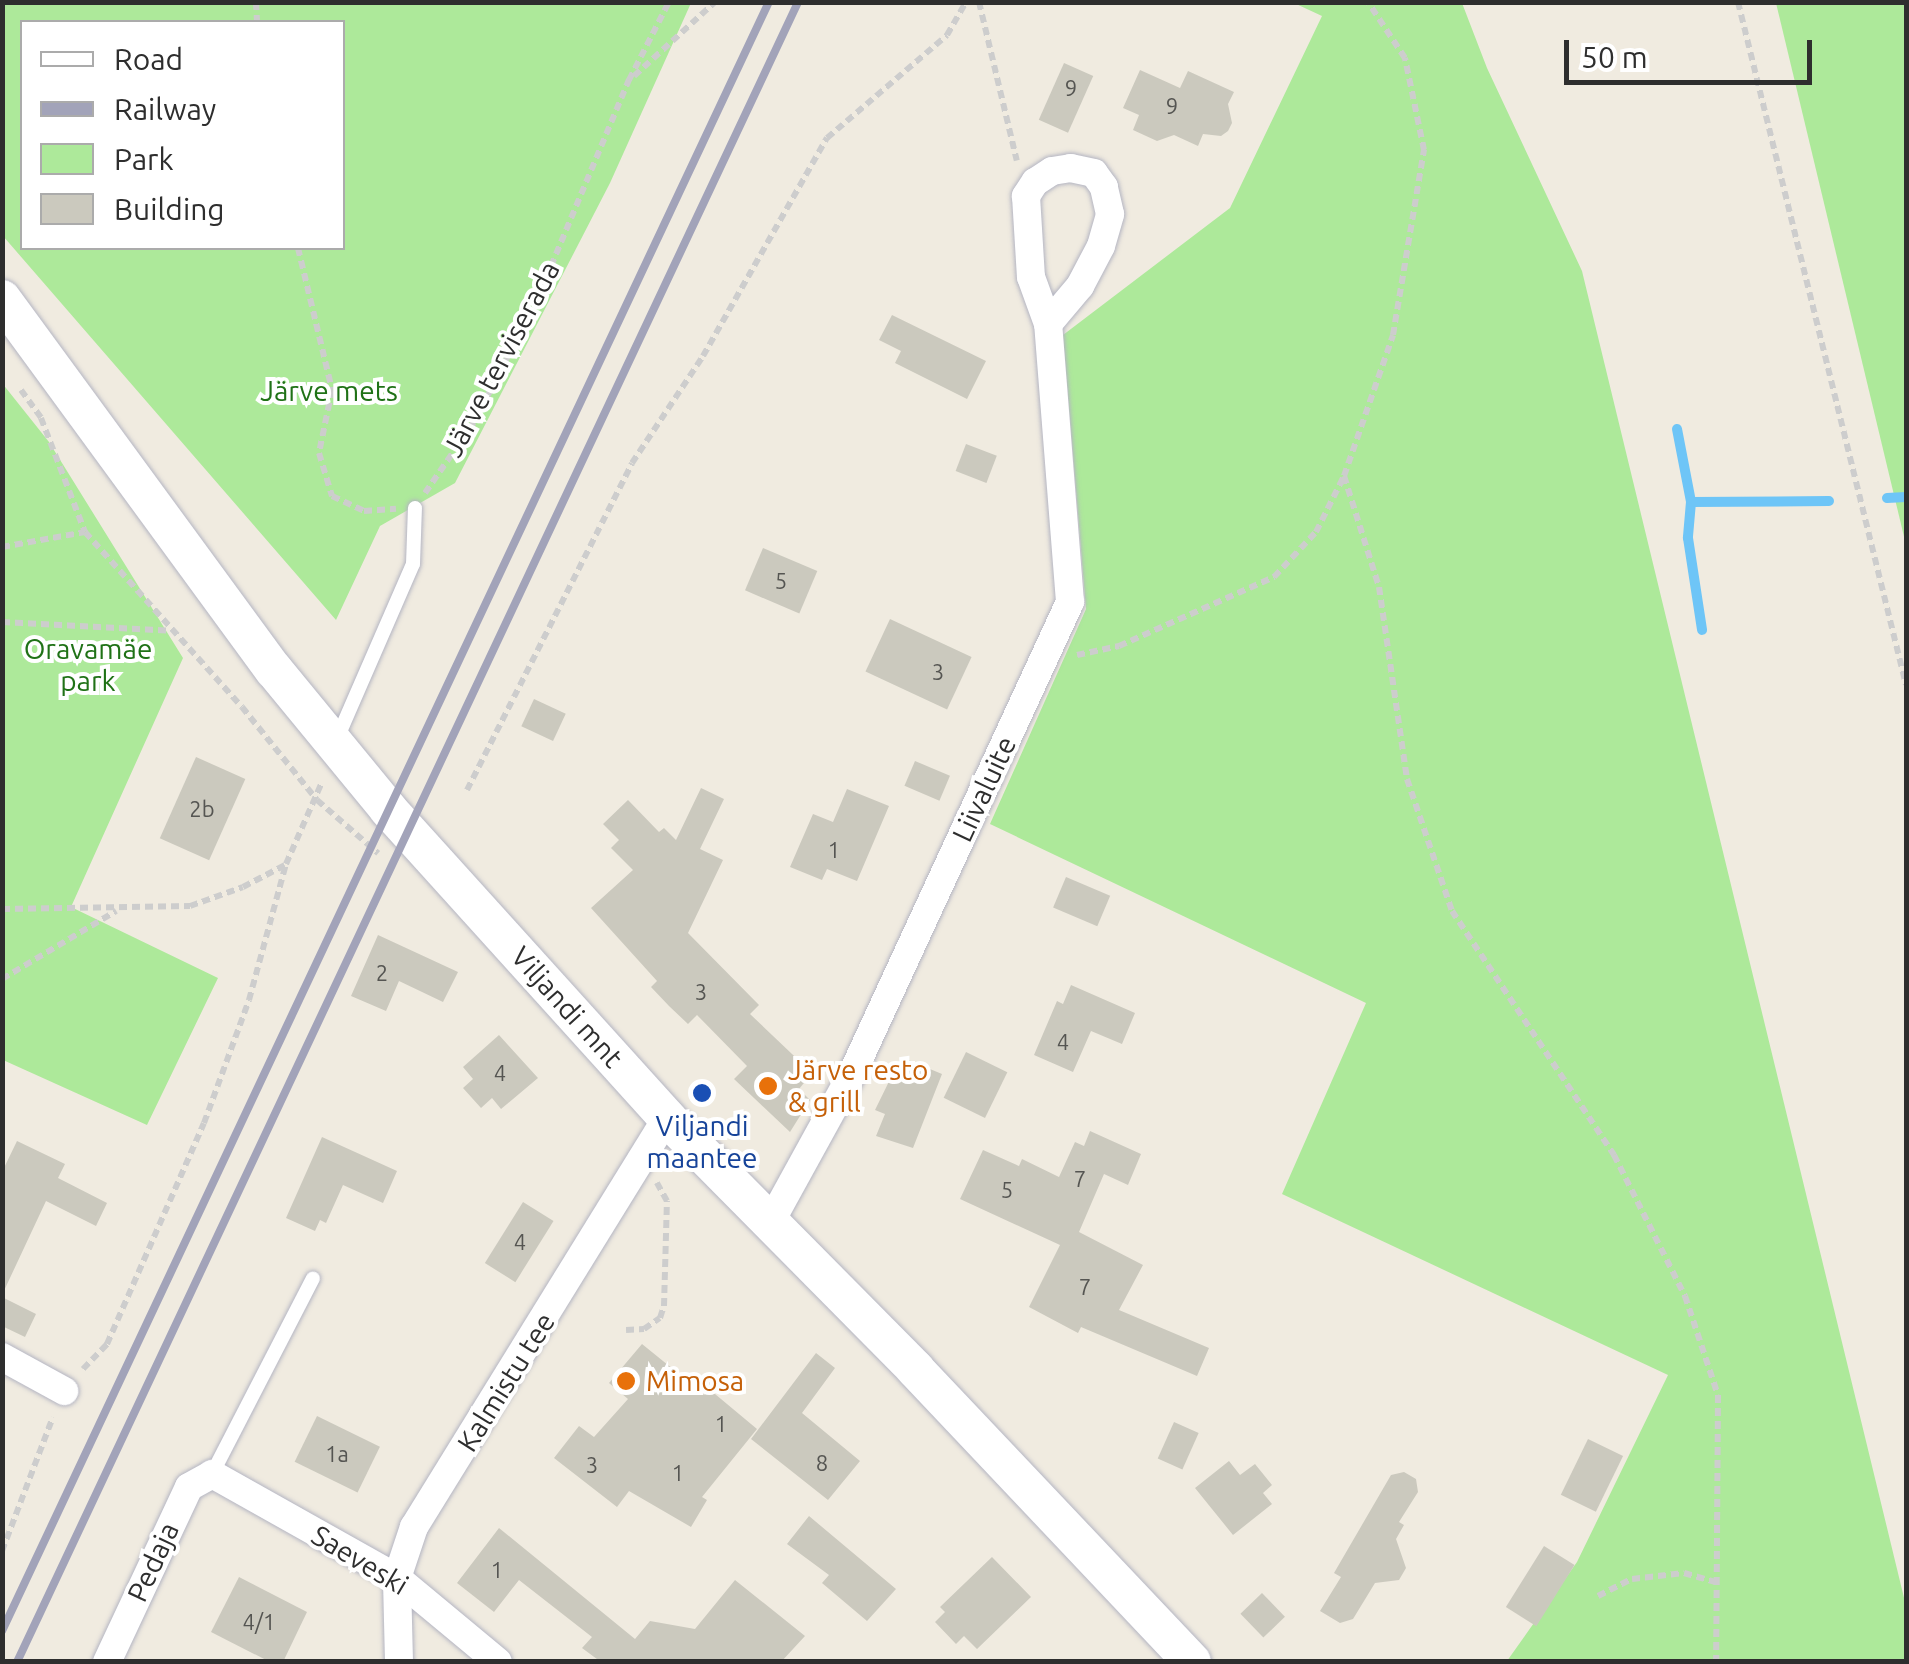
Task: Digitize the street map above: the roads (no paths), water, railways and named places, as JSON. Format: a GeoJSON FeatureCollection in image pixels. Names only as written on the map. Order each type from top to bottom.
{"type":"FeatureCollection","features":[{"type":"Feature","properties":{"kind":"main road","name":"Viljandi mnt"},"geometry":{"type":"LineString","coordinates":[[2,299],[274,670],[388,809],[667,1118],[1192,1662]]}},
{"type":"Feature","properties":{"kind":"street","name":"Liivaluite"},"geometry":{"type":"LineString","coordinates":[[770,1223],[852,1072],[1070,602],[1048,324],[1031,277],[1026,196],[1052,171],[1071,168],[1094,173],[1104,186],[1110,214],[1101,246],[1080,286],[1048,324]]}},
{"type":"Feature","properties":{"kind":"street","name":"Kalmistu tee"},"geometry":{"type":"LineString","coordinates":[[400,1662],[398,1578],[414,1527],[667,1118]]}},
{"type":"Feature","properties":{"kind":"street"},"geometry":{"type":"LineString","coordinates":[[2,1357],[64,1391]]}},
{"type":"Feature","properties":{"kind":"street","name":"Saeveski"},"geometry":{"type":"LineString","coordinates":[[212,1474],[398,1578],[498,1662]]}},
{"type":"Feature","properties":{"kind":"street","name":"Pedaja"},"geometry":{"type":"LineString","coordinates":[[106,1662],[189,1487],[212,1474]]}},
{"type":"Feature","properties":{"kind":"lane"},"geometry":{"type":"LineString","coordinates":[[335,743],[413,564],[415,508]]}},
{"type":"Feature","properties":{"kind":"lane"},"geometry":{"type":"LineString","coordinates":[[212,1474],[312,1278]]}},
{"type":"Feature","properties":{"kind":"waterway"},"geometry":{"type":"LineString","coordinates":[[1677,429],[1691,502],[1688,538],[1702,630]]}},
{"type":"Feature","properties":{"kind":"waterway"},"geometry":{"type":"LineString","coordinates":[[1887,498],[1906,497]]}},
{"type":"Feature","properties":{"kind":"waterway"},"geometry":{"type":"LineString","coordinates":[[1691,502],[1829,501]]}},
{"type":"Feature","properties":{"kind":"railway"},"geometry":{"type":"LineString","coordinates":[[2,1631],[769,2]]}},
{"type":"Feature","properties":{"kind":"railway"},"geometry":{"type":"LineString","coordinates":[[17,1662],[798,2]]}},
{"type":"Feature","properties":{"kind":"place","name":"Järve resto & grill"},"geometry":{"type":"Point","coordinates":[768,1086]}},
{"type":"Feature","properties":{"kind":"place","name":"Viljandi maantee"},"geometry":{"type":"Point","coordinates":[702,1093]}},
{"type":"Feature","properties":{"kind":"place","name":"Mimosa"},"geometry":{"type":"Point","coordinates":[626,1381]}},
{"type":"Feature","properties":{"kind":"park label","name":"Järve mets"},"geometry":{"type":"Point","coordinates":[329,391]}},
{"type":"Feature","properties":{"kind":"park label","name":"Oravamäe park"},"geometry":{"type":"Point","coordinates":[88,665]}}]}
